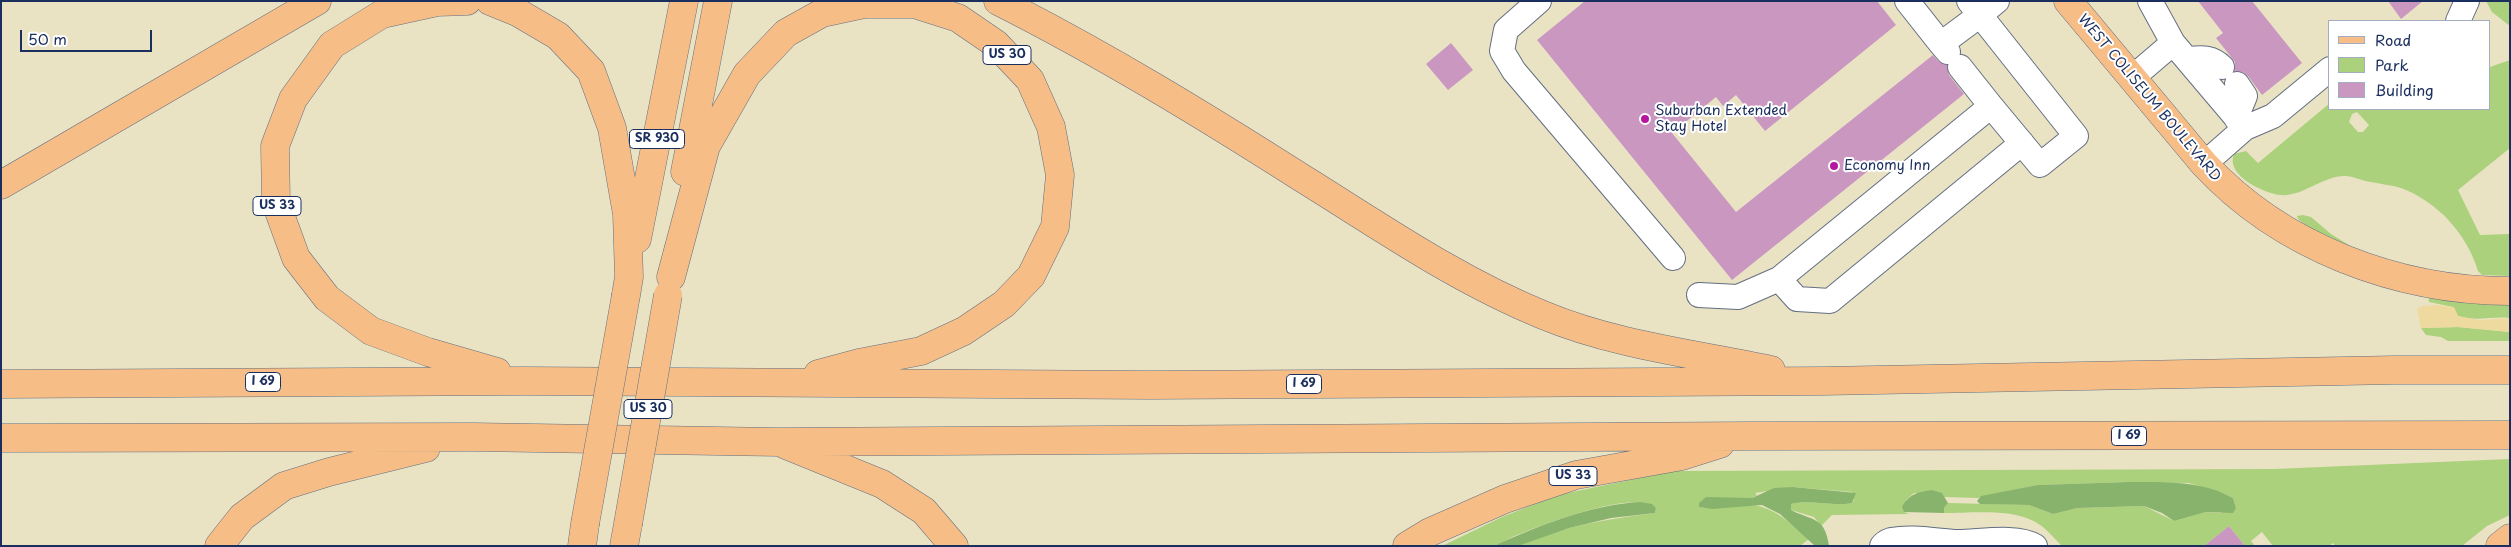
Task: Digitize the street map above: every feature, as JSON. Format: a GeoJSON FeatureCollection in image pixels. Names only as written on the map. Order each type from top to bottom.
{"type":"FeatureCollection","features":[{"type":"Feature","properties":{"kind":"main road"},"geometry":{"type":"LineString","coordinates":[[1,185],[316,1]]}},
{"type":"Feature","properties":{"kind":"main road","name":"US 33"},"geometry":{"type":"LineString","coordinates":[[467,1],[437,2],[382,14],[332,45],[293,99],[276,146],[276,203],[296,258],[327,298],[371,331],[428,352],[525,380]]}},
{"type":"Feature","properties":{"kind":"main road"},"geometry":{"type":"LineString","coordinates":[[490,1],[517,12],[558,36],[591,71],[612,128],[627,214],[628,286],[583,539]]}},
{"type":"Feature","properties":{"kind":"main road","name":"SR 930"},"geometry":{"type":"LineString","coordinates":[[628,286],[684,1]]}},
{"type":"Feature","properties":{"kind":"main road","name":"SR 930"},"geometry":{"type":"LineString","coordinates":[[670,286],[689,145],[718,1]]}},
{"type":"Feature","properties":{"kind":"main road"},"geometry":{"type":"LineString","coordinates":[[998,1],[1051,28],[1194,110],[1447,269],[1544,316],[1632,342],[1824,381]]}},
{"type":"Feature","properties":{"kind":"main road","name":"WEST COLISEUM BOULEVARD"},"geometry":{"type":"LineString","coordinates":[[2068,1],[2204,164],[2226,187],[2272,221],[2308,242],[2377,271],[2414,281],[2466,289],[2510,291]]}},
{"type":"Feature","properties":{"kind":"main road","name":"US 30"},"geometry":{"type":"LineString","coordinates":[[626,539],[670,286],[706,146],[747,74],[786,33],[822,13],[864,4],[914,4],[958,18],[996,44],[1030,80],[1051,127],[1060,175],[1055,227],[1031,276],[1004,304],[964,331],[921,351],[859,362],[784,383]]}},
{"type":"Feature","properties":{"kind":"main road","name":"I 69"},"geometry":{"type":"LineString","coordinates":[[1,384],[525,380],[1160,385],[1824,381],[2386,370],[2510,370]]}},
{"type":"Feature","properties":{"kind":"main road","name":"I 69"},"geometry":{"type":"LineString","coordinates":[[1,438],[474,437],[778,442],[1749,436],[2510,435]]}},
{"type":"Feature","properties":{"kind":"main road","name":"US 33"},"geometry":{"type":"LineString","coordinates":[[1408,546],[1430,532],[1505,499],[1576,475],[1682,456],[1749,436]]}},
{"type":"Feature","properties":{"kind":"main road"},"geometry":{"type":"LineString","coordinates":[[220,546],[242,516],[284,486],[329,472],[474,437]]}},
{"type":"Feature","properties":{"kind":"main road"},"geometry":{"type":"LineString","coordinates":[[778,442],[882,484],[924,511],[954,546]]}},
{"type":"Feature","properties":{"kind":"lane"},"geometry":{"type":"LineString","coordinates":[[1539,1],[1506,30],[1502,51],[1514,71],[1673,258]]}},
{"type":"Feature","properties":{"kind":"lane"},"geometry":{"type":"LineString","coordinates":[[1907,1],[1949,54],[1991,106],[2040,165],[2076,136],[1982,6],[1949,54]]}},
{"type":"Feature","properties":{"kind":"lane"},"geometry":{"type":"LineString","coordinates":[[2150,1],[2180,51],[2241,123]]}},
{"type":"Feature","properties":{"kind":"lane"},"geometry":{"type":"LineString","coordinates":[[2458,20],[2466,1]]}},
{"type":"Feature","properties":{"kind":"lane"},"geometry":{"type":"LineString","coordinates":[[2132,78],[2180,51],[2215,60],[2229,75],[2245,96],[2241,123],[2204,164]]}},
{"type":"Feature","properties":{"kind":"lane"},"geometry":{"type":"LineString","coordinates":[[2241,123],[2274,116],[2328,71]]}},
{"type":"Feature","properties":{"kind":"lane"},"geometry":{"type":"LineString","coordinates":[[1699,295],[1738,297],[1779,279],[1991,106]]}},
{"type":"Feature","properties":{"kind":"lane"},"geometry":{"type":"LineString","coordinates":[[1779,279],[1798,299],[1830,301],[2022,143]]}},
{"type":"Feature","properties":{"kind":"lane"},"geometry":{"type":"LineString","coordinates":[[1882,546],[1890,540],[1920,538],[1957,542],[2030,542],[2036,546]]}},
{"type":"Feature","properties":{"kind":"green space"},"geometry":{"type":"Polygon","coordinates":[[[2486,1],[2510,1],[2510,26],[2492,12],[2486,1]]]}},
{"type":"Feature","properties":{"kind":"green space"},"geometry":{"type":"Polygon","coordinates":[[[2510,60],[2510,148],[2458,190],[2480,235],[2510,234],[2510,276],[2482,275],[2478,271],[2467,244],[2449,221],[2427,202],[2401,188],[2345,176],[2328,179],[2297,193],[2288,195],[2273,194],[2256,187],[2240,176],[2233,162],[2234,154],[2246,151],[2258,163],[2328,105],[2328,110],[2491,110],[2491,67],[2510,60]],[[2357,112],[2352,114],[2349,122],[2358,132],[2363,132],[2369,125],[2357,112]]]}},
{"type":"Feature","properties":{"kind":"green space"},"geometry":{"type":"Polygon","coordinates":[[[2297,216],[2311,217],[2331,234],[2352,247],[2311,230],[2298,219],[2297,216]]]}},
{"type":"Feature","properties":{"kind":"green space"},"geometry":{"type":"Polygon","coordinates":[[[2428,293],[2510,299],[2510,318],[2471,319],[2458,316],[2453,307],[2429,302],[2428,293]]]}},
{"type":"Feature","properties":{"kind":"green space"},"geometry":{"type":"Polygon","coordinates":[[[2458,327],[2510,332],[2510,341],[2448,341],[2441,337],[2426,335],[2421,328],[2458,327]]]}},
{"type":"Feature","properties":{"kind":"green space"},"geometry":{"type":"Polygon","coordinates":[[[2510,459],[2510,515],[2487,526],[2462,546],[2335,546],[2333,543],[2329,546],[2273,546],[2262,532],[2251,541],[2255,546],[2245,546],[2229,526],[2204,546],[2062,546],[2039,524],[2020,516],[1987,512],[1944,513],[1944,508],[1948,503],[2029,505],[2053,514],[2078,508],[2144,506],[2174,521],[2206,512],[2220,513],[2236,508],[2233,498],[2189,483],[2128,482],[2038,485],[1978,498],[1944,497],[1942,493],[1914,493],[1906,500],[1904,512],[1909,514],[1832,515],[1821,526],[1814,517],[1791,510],[1791,504],[1806,502],[1852,503],[1854,500],[1852,492],[1793,487],[1755,493],[1757,495],[1752,498],[1699,503],[1699,507],[1705,508],[1746,505],[1772,511],[1788,521],[1809,539],[1800,546],[1518,546],[1568,528],[1655,513],[1656,508],[1646,503],[1630,502],[1588,510],[1529,530],[1492,546],[1442,546],[1502,517],[1558,495],[1673,471],[2274,469],[2510,459]]]}},
{"type":"Feature","properties":{"kind":"green space"},"geometry":{"type":"Polygon","coordinates":[[[2128,482],[2182,483],[2208,488],[2233,498],[2236,508],[2233,513],[2206,512],[2174,521],[2162,513],[2144,506],[2078,508],[2053,514],[2029,505],[1980,504],[1977,501],[1981,496],[2038,485],[2128,482]]]}},
{"type":"Feature","properties":{"kind":"green space"},"geometry":{"type":"Polygon","coordinates":[[[1793,487],[1856,493],[1852,503],[1806,502],[1791,504],[1791,510],[1821,524],[1827,536],[1829,546],[1815,546],[1780,514],[1762,505],[1712,509],[1699,507],[1699,503],[1706,497],[1752,498],[1774,488],[1793,487]]]}},
{"type":"Feature","properties":{"kind":"green space"},"geometry":{"type":"Polygon","coordinates":[[[1932,490],[1942,493],[1948,503],[1944,508],[1944,513],[1904,512],[1902,507],[1911,496],[1932,490]]]}},
{"type":"Feature","properties":{"kind":"green space"},"geometry":{"type":"Polygon","coordinates":[[[1641,502],[1652,504],[1656,508],[1655,513],[1611,518],[1569,528],[1518,546],[1494,546],[1566,517],[1604,507],[1641,502]]]}},
{"type":"Feature","properties":{"kind":"sand"},"geometry":{"type":"Polygon","coordinates":[[[2423,306],[2454,307],[2458,316],[2479,320],[2510,318],[2510,332],[2458,327],[2421,328],[2417,309],[2423,306]]]}},
{"type":"Feature","properties":{"kind":"building","name":"Suburban Extended Stay Hotel"},"geometry":{"type":"Polygon","coordinates":[[[1585,1],[1877,1],[1896,25],[1765,131],[1736,95],[1723,106],[1716,97],[1672,133],[1736,212],[1933,55],[1938,61],[1947,65],[1949,75],[1964,94],[1732,280],[1537,40],[1585,1]]]}},
{"type":"Feature","properties":{"kind":"building"},"geometry":{"type":"Polygon","coordinates":[[[2198,1],[2252,1],[2302,63],[2262,95],[2248,76],[2243,72],[2235,71],[2235,62],[2216,38],[2223,33],[2198,1]]]}},
{"type":"Feature","properties":{"kind":"building"},"geometry":{"type":"Polygon","coordinates":[[[2388,1],[2423,1],[2401,19],[2388,1]]]}},
{"type":"Feature","properties":{"kind":"building"},"geometry":{"type":"Polygon","coordinates":[[[1451,43],[1473,70],[1448,90],[1426,64],[1451,43]]]}},
{"type":"Feature","properties":{"kind":"building"},"geometry":{"type":"Polygon","coordinates":[[[2229,526],[2245,546],[2204,546],[2229,526]]]}},
{"type":"Feature","properties":{"kind":"place","name":"Suburban Extended Stay Hotel"},"geometry":{"type":"Point","coordinates":[1645,119]}},
{"type":"Feature","properties":{"kind":"place","name":"Economy Inn"},"geometry":{"type":"Point","coordinates":[1834,166]}}]}
